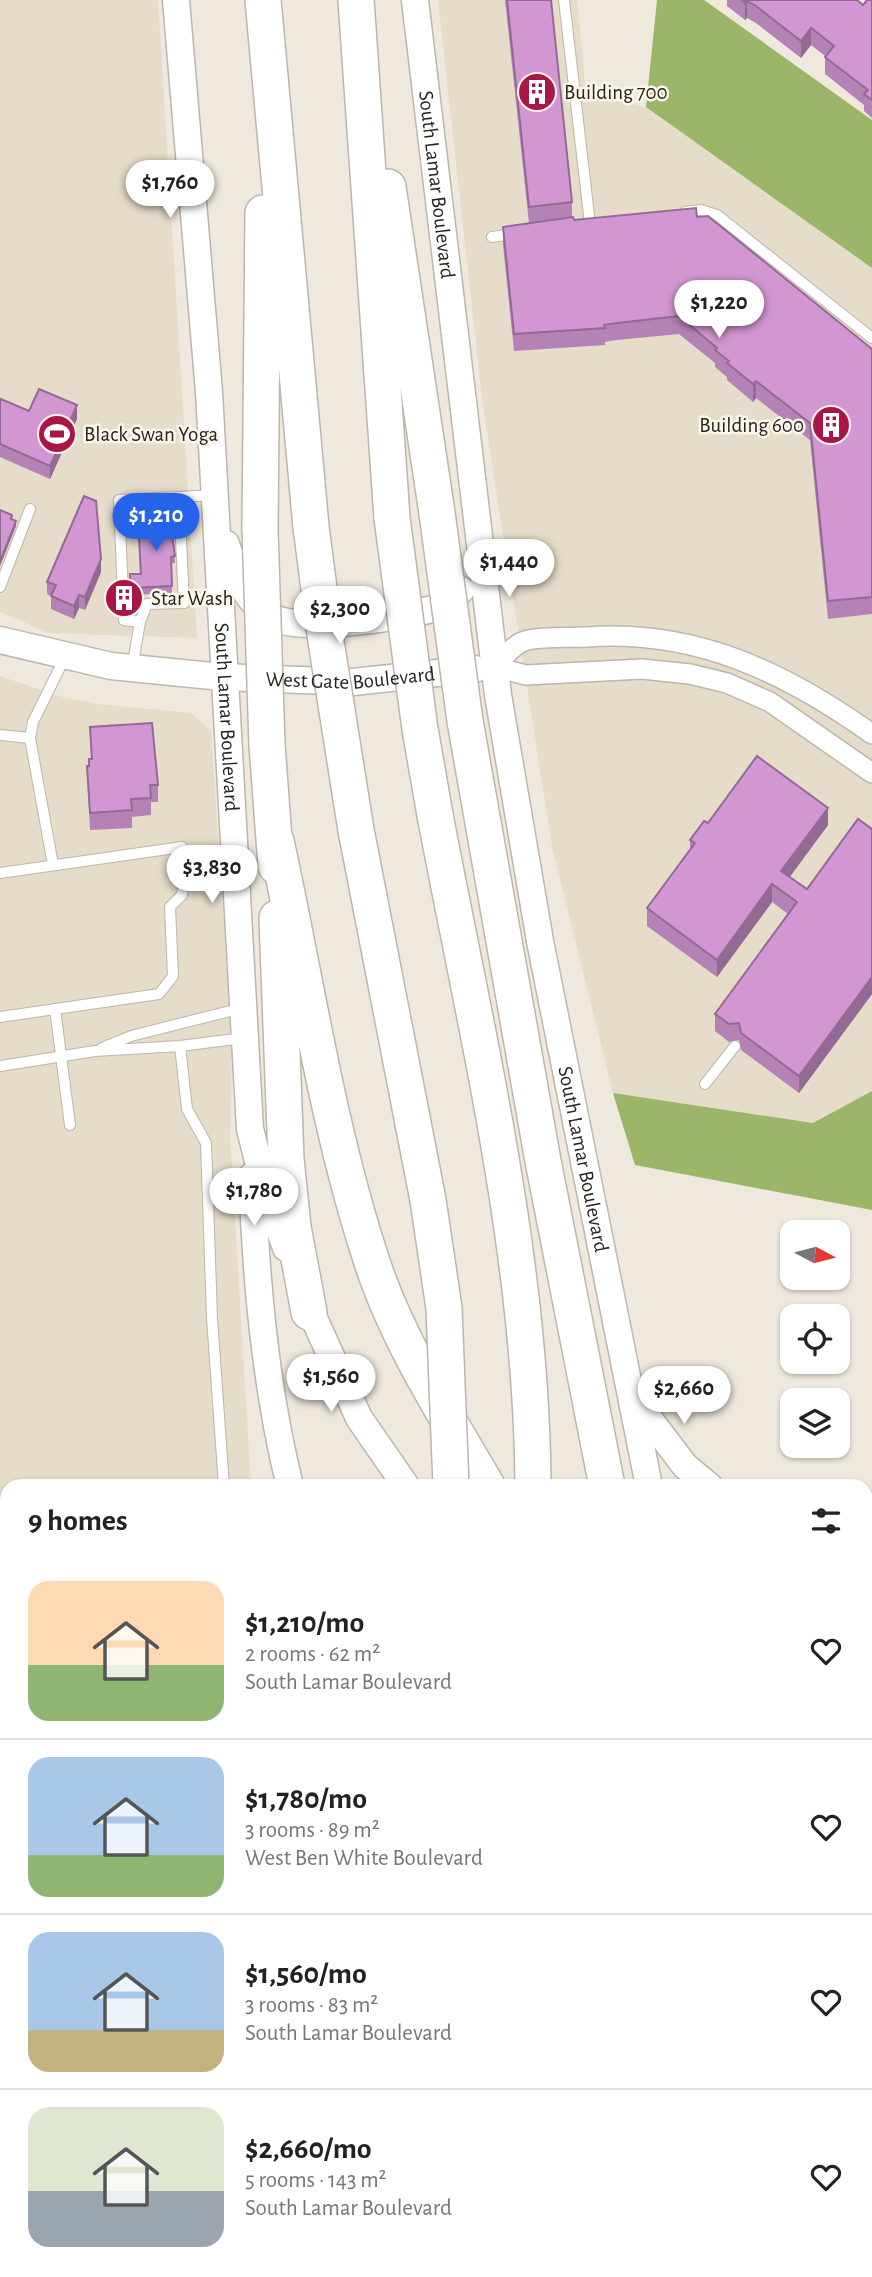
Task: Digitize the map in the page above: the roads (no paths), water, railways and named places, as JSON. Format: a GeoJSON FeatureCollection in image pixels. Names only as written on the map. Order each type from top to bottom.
{"type":"FeatureCollection","features":[{"type":"Feature","properties":{"kind":"highway"},"geometry":{"type":"LineString","coordinates":[[356,0],[392,518],[420,729],[505,1186],[520,1285],[533,1428],[533,1479]]}},
{"type":"Feature","properties":{"kind":"highway"},"geometry":{"type":"LineString","coordinates":[[264,16],[312,527],[325,635],[356,830],[432,1227],[443,1308],[451,1479]]}},
{"type":"Feature","properties":{"kind":"highway"},"geometry":{"type":"LineString","coordinates":[[264,16],[260,529],[267,745],[276,842],[276,938],[285,1159],[293,1227],[309,1312]]}},
{"type":"Feature","properties":{"kind":"highway"},"geometry":{"type":"LineString","coordinates":[[359,43],[396,228],[465,722],[543,1161],[606,1479]]}},
{"type":"Feature","properties":{"kind":"highway"},"geometry":{"type":"LineString","coordinates":[[276,842],[332,1126],[374,1267],[419,1367],[483,1479]]}},
{"type":"Feature","properties":{"kind":"main road","name":"South Lamar Boulevard"},"geometry":{"type":"LineString","coordinates":[[176,0],[216,505],[222,677],[250,1129],[265,1189],[309,1312],[359,1418],[401,1479]]}},
{"type":"Feature","properties":{"kind":"main road","name":"South Lamar Boulevard"},"geometry":{"type":"LineString","coordinates":[[415,0],[494,667],[540,941],[648,1479]]}},
{"type":"Feature","properties":{"kind":"main road"},"geometry":{"type":"LineString","coordinates":[[216,505],[239,585],[254,603],[275,618],[294,624],[351,622],[436,608],[460,592],[470,575],[478,537]]}},
{"type":"Feature","properties":{"kind":"main road","name":"West Gate Boulevard"},"geometry":{"type":"LineString","coordinates":[[0,640],[65,657],[132,669],[222,677],[353,682],[494,667]]}},
{"type":"Feature","properties":{"kind":"main road"},"geometry":{"type":"LineString","coordinates":[[250,1129],[255,1250],[265,1347],[280,1446],[288,1479]]}},
{"type":"Feature","properties":{"kind":"main road"},"geometry":{"type":"LineString","coordinates":[[632,1396],[685,1466],[701,1479]]}},
{"type":"Feature","properties":{"kind":"street"},"geometry":{"type":"LineString","coordinates":[[494,667],[522,641],[643,636],[693,644],[736,656],[786,678],[826,701],[872,734]]}},
{"type":"Feature","properties":{"kind":"street","name":"West Gate Boulevard"},"geometry":{"type":"LineString","coordinates":[[494,667],[526,676],[642,669],[690,674],[727,683],[779,708],[872,773]]}},
{"type":"Feature","properties":{"kind":"lane"},"geometry":{"type":"LineString","coordinates":[[564,0],[590,224]]}},
{"type":"Feature","properties":{"kind":"lane"},"geometry":{"type":"LineString","coordinates":[[673,214],[701,210],[717,215],[872,338]]}},
{"type":"Feature","properties":{"kind":"lane"},"geometry":{"type":"LineString","coordinates":[[578,226],[604,222]]}},
{"type":"Feature","properties":{"kind":"lane"},"geometry":{"type":"LineString","coordinates":[[492,237],[529,232]]}},
{"type":"Feature","properties":{"kind":"lane"},"geometry":{"type":"LineString","coordinates":[[140,622],[124,620],[119,500],[178,497],[216,505]]}},
{"type":"Feature","properties":{"kind":"lane"},"geometry":{"type":"LineString","coordinates":[[132,669],[140,622],[147,604],[184,603],[178,497]]}},
{"type":"Feature","properties":{"kind":"lane"},"geometry":{"type":"LineString","coordinates":[[0,587],[30,509]]}},
{"type":"Feature","properties":{"kind":"lane"},"geometry":{"type":"LineString","coordinates":[[53,865],[30,738],[33,722],[65,657]]}},
{"type":"Feature","properties":{"kind":"lane"},"geometry":{"type":"LineString","coordinates":[[0,735],[30,738]]}},
{"type":"Feature","properties":{"kind":"lane"},"geometry":{"type":"LineString","coordinates":[[0,873],[182,847],[186,870],[182,895],[170,906],[173,976],[159,994],[0,1017]]}},
{"type":"Feature","properties":{"kind":"lane"},"geometry":{"type":"LineString","coordinates":[[95,1051],[131,1037],[242,1007]]}},
{"type":"Feature","properties":{"kind":"lane"},"geometry":{"type":"LineString","coordinates":[[55,1009],[70,1125]]}},
{"type":"Feature","properties":{"kind":"lane"},"geometry":{"type":"LineString","coordinates":[[0,1066],[95,1051],[180,1046],[244,1038]]}},
{"type":"Feature","properties":{"kind":"lane"},"geometry":{"type":"LineString","coordinates":[[180,1046],[187,1110],[206,1143],[212,1318],[224,1479]]}},
{"type":"Feature","properties":{"kind":"lane"},"geometry":{"type":"LineString","coordinates":[[705,1084],[735,1046]]}},
{"type":"Feature","properties":{"kind":"place","name":"Building 700"},"geometry":{"type":"Point","coordinates":[537,92]}},
{"type":"Feature","properties":{"kind":"place","name":"Building 600"},"geometry":{"type":"Point","coordinates":[831,425]}},
{"type":"Feature","properties":{"kind":"place","name":"Black Swan Yoga"},"geometry":{"type":"Point","coordinates":[57,434]}},
{"type":"Feature","properties":{"kind":"place","name":"Star Wash"},"geometry":{"type":"Point","coordinates":[124,598]}}]}
